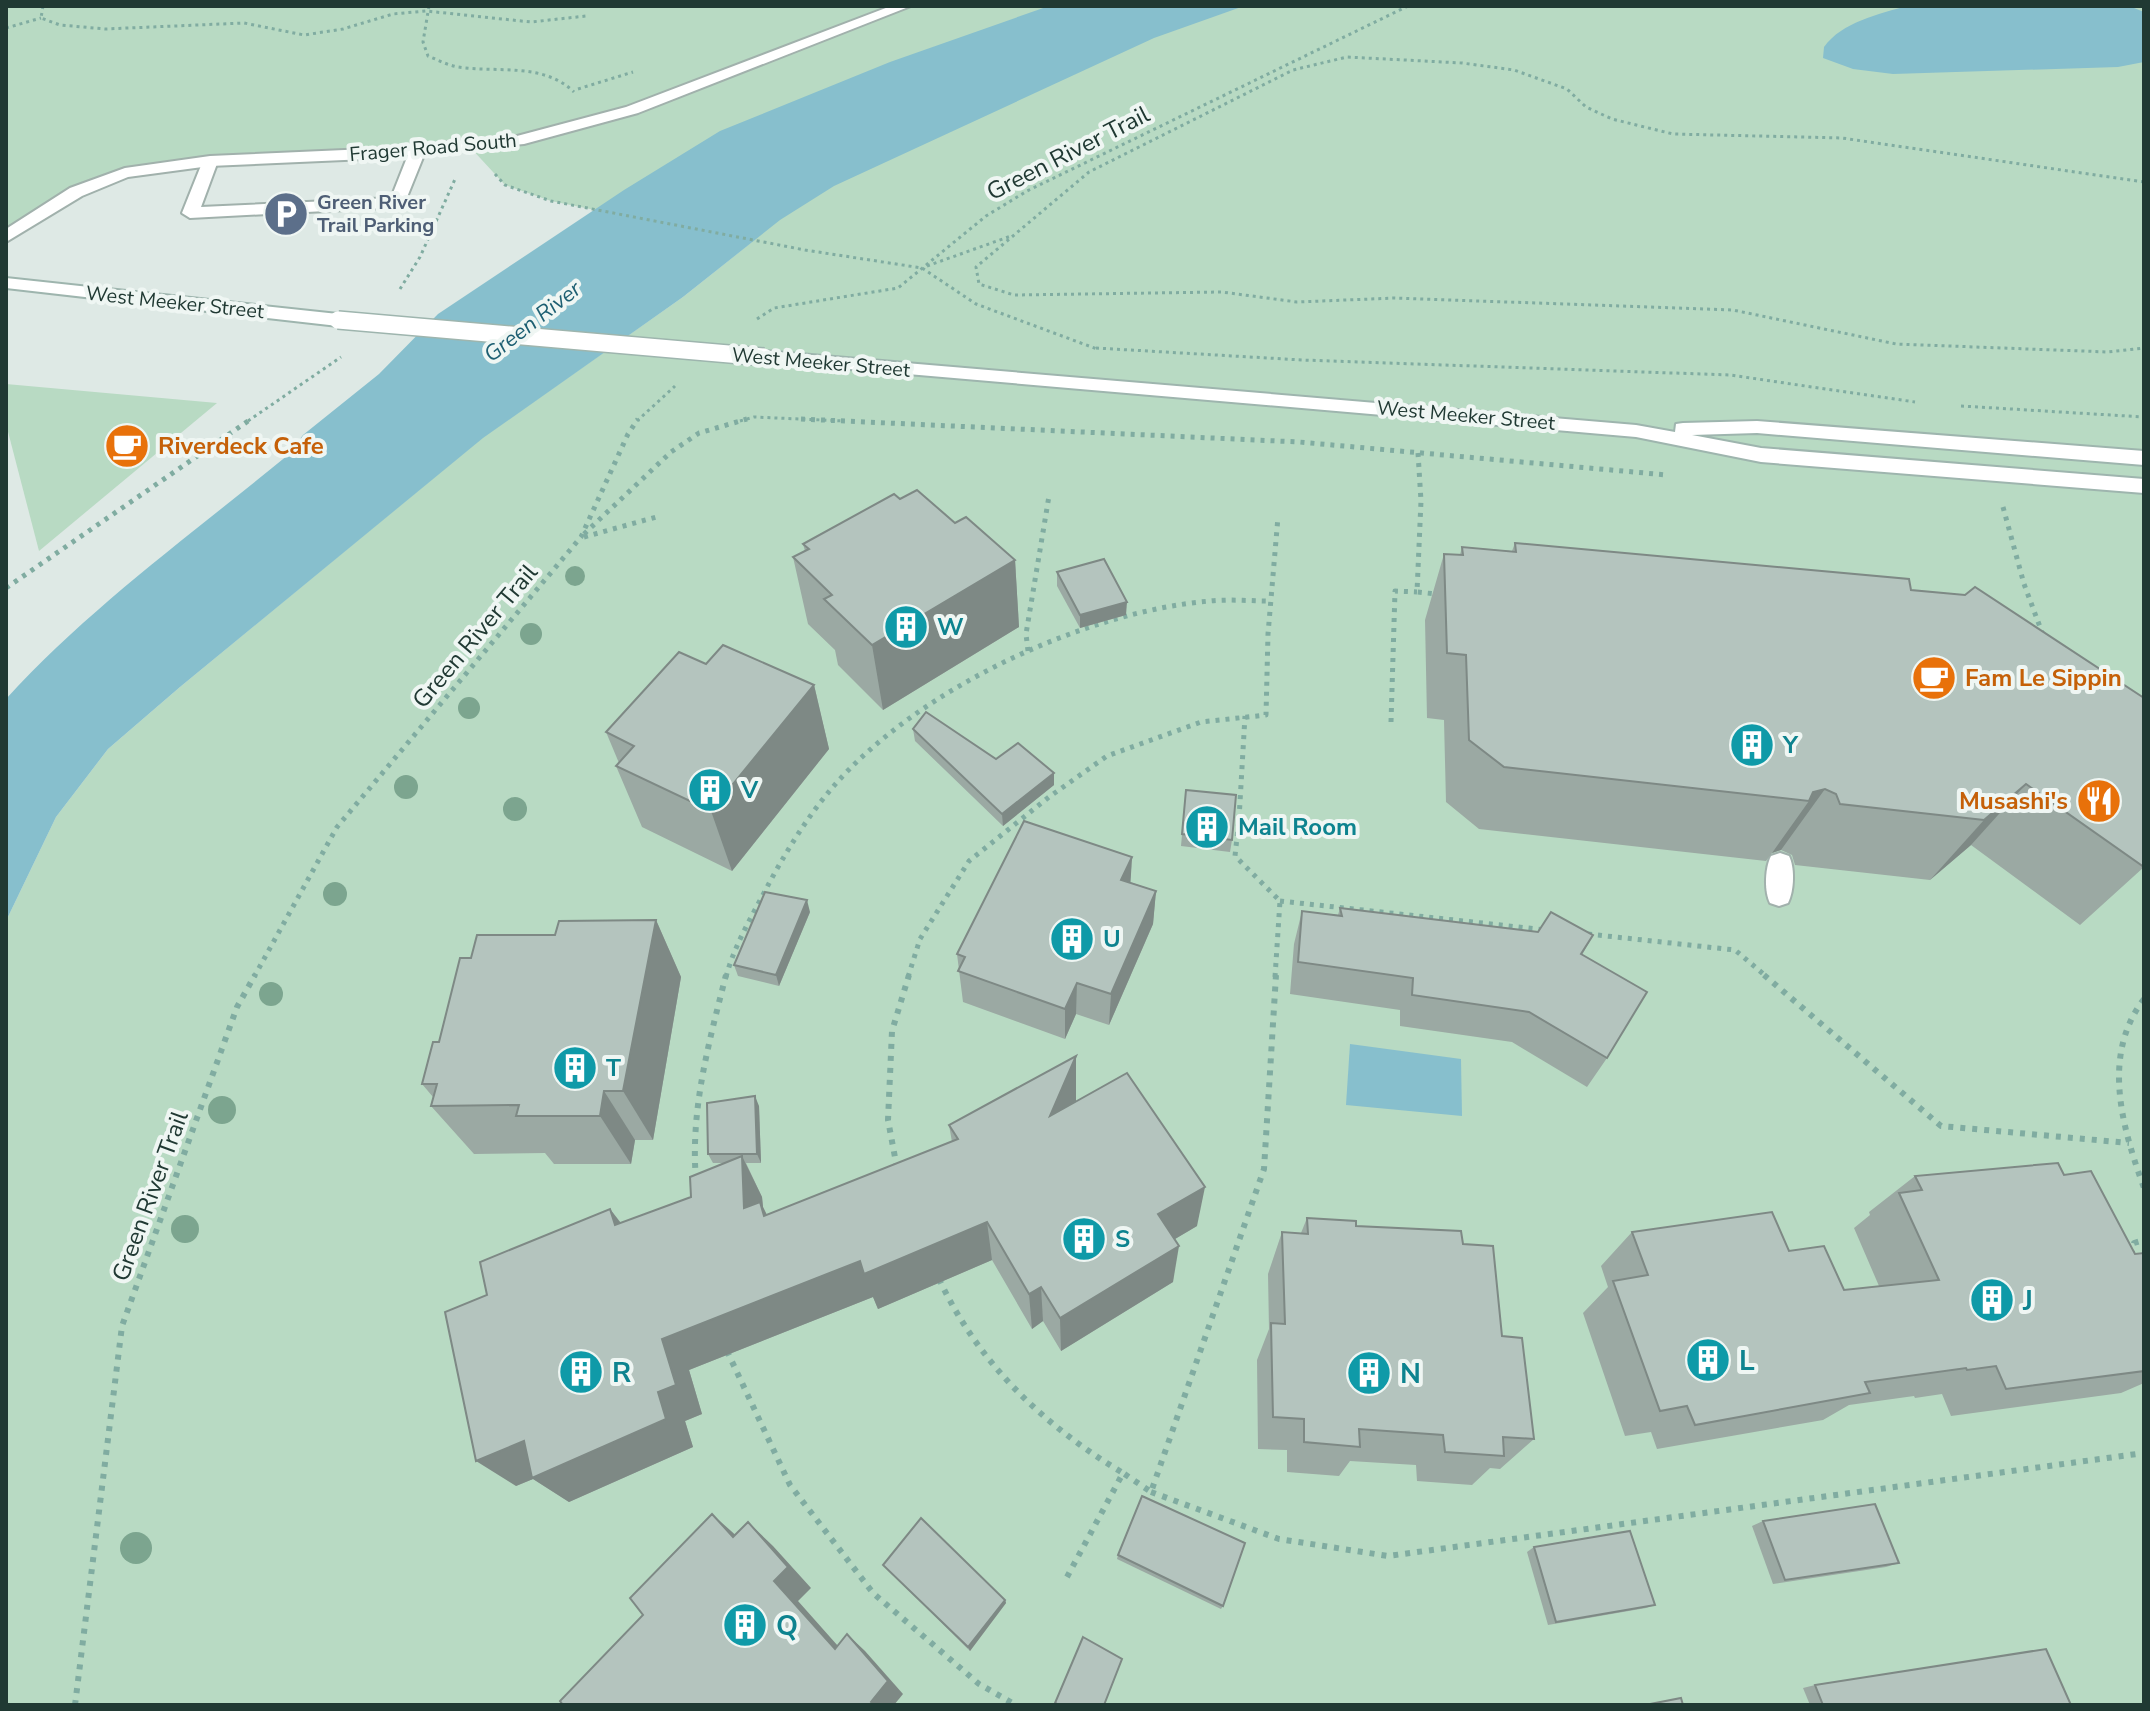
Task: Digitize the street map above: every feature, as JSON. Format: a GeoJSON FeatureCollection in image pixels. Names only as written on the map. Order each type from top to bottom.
{"type":"FeatureCollection","features":[{"type":"Feature","properties":{"kind":"main road","name":"Frager Road South"},"geometry":{"type":"LineString","coordinates":[[6,237],[76,192],[125,173],[210,161],[418,150],[518,141],[632,110],[904,6]]}},
{"type":"Feature","properties":{"kind":"main road"},"geometry":{"type":"LineString","coordinates":[[210,161],[190,213],[397,203],[418,150]]}},
{"type":"Feature","properties":{"kind":"main road","name":"West Meeker Street"},"geometry":{"type":"LineString","coordinates":[[6,283],[338,320],[1636,431],[1761,455],[2144,486]]}},
{"type":"Feature","properties":{"kind":"main road","name":"West Meeker Street"},"geometry":{"type":"LineString","coordinates":[[1636,431],[1757,427],[2144,458]]}},
{"type":"Feature","properties":{"kind":"main road"},"geometry":{"type":"LineString","coordinates":[[1779,896],[1780,863]]}},
{"type":"Feature","properties":{"kind":"path"},"geometry":{"type":"LineString","coordinates":[[41,18],[43,6]]}},
{"type":"Feature","properties":{"kind":"path"},"geometry":{"type":"LineString","coordinates":[[429,6],[423,42],[428,56],[453,67],[559,78],[574,92]]}},
{"type":"Feature","properties":{"kind":"path","name":"Green River Trail"},"geometry":{"type":"LineString","coordinates":[[747,325],[774,308],[898,288],[986,216],[1027,191],[1408,6]]}},
{"type":"Feature","properties":{"kind":"path"},"geometry":{"type":"LineString","coordinates":[[6,28],[41,18],[60,25],[105,29],[244,23],[304,35],[343,29],[393,14],[426,11],[531,22],[586,16]]}},
{"type":"Feature","properties":{"kind":"path"},"geometry":{"type":"LineString","coordinates":[[2144,182],[1842,138],[1673,134],[1612,119],[1586,107],[1567,89],[1514,70],[1462,63],[1347,57],[1293,70],[1089,172],[976,267],[979,284],[1014,295],[1222,292],[1297,302],[1395,298],[1733,310],[1896,344],[2108,352],[2144,348]]}},
{"type":"Feature","properties":{"kind":"path"},"geometry":{"type":"LineString","coordinates":[[398,292],[420,257],[469,146],[505,185],[551,201],[805,250],[922,268],[976,304],[1120,358]]}},
{"type":"Feature","properties":{"kind":"path"},"geometry":{"type":"LineString","coordinates":[[922,268],[1014,234]]}},
{"type":"Feature","properties":{"kind":"path"},"geometry":{"type":"LineString","coordinates":[[1094,348],[1302,360],[1730,375],[1920,403]]}},
{"type":"Feature","properties":{"kind":"path"},"geometry":{"type":"LineString","coordinates":[[6,588],[349,351]]}},
{"type":"Feature","properties":{"kind":"path","name":"Green River Trail"},"geometry":{"type":"LineString","coordinates":[[75,1705],[122,1326],[237,1007],[337,827],[581,537],[628,434],[640,417],[678,384]]}},
{"type":"Feature","properties":{"kind":"path"},"geometry":{"type":"LineString","coordinates":[[1950,405],[2144,417]]}},
{"type":"Feature","properties":{"kind":"path"},"geometry":{"type":"LineString","coordinates":[[581,537],[671,452],[689,439],[726,423],[754,417],[1299,442],[1388,450]]}},
{"type":"Feature","properties":{"kind":"path"},"geometry":{"type":"LineString","coordinates":[[1417,592],[1421,501],[1418,453]]}},
{"type":"Feature","properties":{"kind":"path"},"geometry":{"type":"LineString","coordinates":[[1028,651],[1026,634],[1049,496]]}},
{"type":"Feature","properties":{"kind":"path"},"geometry":{"type":"LineString","coordinates":[[2003,504],[2024,584],[2044,639]]}},
{"type":"Feature","properties":{"kind":"path"},"geometry":{"type":"LineString","coordinates":[[581,537],[660,516]]}},
{"type":"Feature","properties":{"kind":"path"},"geometry":{"type":"LineString","coordinates":[[898,1173],[888,1120],[892,1031],[920,939],[969,861],[1049,797],[1107,756],[1201,722],[1266,715],[1278,517]]}},
{"type":"Feature","properties":{"kind":"path"},"geometry":{"type":"LineString","coordinates":[[1391,722],[1395,591],[1448,595]]}},
{"type":"Feature","properties":{"kind":"path"},"geometry":{"type":"LineString","coordinates":[[696,1187],[693,1142],[706,1052],[731,956],[778,867],[832,788],[898,725],[1050,640],[1142,614],[1210,601],[1271,601]]}},
{"type":"Feature","properties":{"kind":"path"},"geometry":{"type":"LineString","coordinates":[[1245,716],[1235,856],[1280,901],[1547,930]]}},
{"type":"Feature","properties":{"kind":"path"},"geometry":{"type":"LineString","coordinates":[[1239,819],[1315,829]]}},
{"type":"Feature","properties":{"kind":"path"},"geometry":{"type":"LineString","coordinates":[[1151,1492],[1264,1169],[1280,901]]}},
{"type":"Feature","properties":{"kind":"path"},"geometry":{"type":"LineString","coordinates":[[1578,933],[1735,950],[1941,1126],[2129,1143]]}},
{"type":"Feature","properties":{"kind":"path"},"geometry":{"type":"LineString","coordinates":[[2143,1182],[2129,1143],[2119,1094],[2120,1043],[2144,999]]}},
{"type":"Feature","properties":{"kind":"path"},"geometry":{"type":"LineString","coordinates":[[2137,1269],[2131,1257],[2134,1243],[2144,1240]]}},
{"type":"Feature","properties":{"kind":"path"},"geometry":{"type":"LineString","coordinates":[[937,1275],[949,1304],[1009,1385],[1090,1455],[1151,1492],[1279,1539],[1388,1556],[2144,1453]]}},
{"type":"Feature","properties":{"kind":"path"},"geometry":{"type":"LineString","coordinates":[[725,1341],[728,1356],[790,1485],[873,1593],[979,1684],[1016,1705]]}},
{"type":"Feature","properties":{"kind":"path"},"geometry":{"type":"LineString","coordinates":[[1067,1577],[1123,1473]]}},
{"type":"Feature","properties":{"kind":"green space"},"geometry":{"type":"Polygon","coordinates":[[[6,6],[2144,6],[2144,1705],[6,1705],[6,921],[56,817],[108,749],[180,687],[482,438],[683,297],[752,242],[551,201],[505,185],[469,146],[210,161],[125,173],[76,192],[6,237],[6,6]]]}},
{"type":"Feature","properties":{"kind":"green space"},"geometry":{"type":"Polygon","coordinates":[[[6,384],[217,403],[39,551],[6,424],[6,384]]]}},
{"type":"Feature","properties":{"kind":"water","name":"Green River"},"geometry":{"type":"Polygon","coordinates":[[[1049,6],[1244,6],[1154,38],[834,186],[780,220],[683,297],[483,438],[108,749],[56,817],[6,921],[6,699],[107,602],[288,455],[303,435],[379,374],[438,314],[624,190],[720,131],[890,62],[1049,6]]]}},
{"type":"Feature","properties":{"kind":"water"},"geometry":{"type":"Polygon","coordinates":[[[1907,6],[2129,6],[2144,12],[2144,62],[2118,67],[1893,74],[1853,69],[1823,58],[1824,47],[1841,31],[1862,20],[1907,6]]]}},
{"type":"Feature","properties":{"kind":"water"},"geometry":{"type":"Polygon","coordinates":[[[1350,1044],[1461,1059],[1462,1116],[1346,1105],[1350,1044]]]}},
{"type":"Feature","properties":{"kind":"building"},"geometry":{"type":"Polygon","coordinates":[[[917,490],[955,523],[966,517],[1015,560],[872,645],[824,599],[832,595],[793,557],[809,549],[803,544],[894,494],[900,499],[917,490]]]}},
{"type":"Feature","properties":{"kind":"building","name":"Y"},"geometry":{"type":"Polygon","coordinates":[[[1515,543],[1909,579],[1911,590],[1965,595],[1975,587],[2144,698],[2144,867],[2026,784],[1984,820],[1840,804],[1836,794],[1825,789],[1813,792],[1809,801],[1504,767],[1469,740],[1466,655],[1447,653],[1444,554],[1463,555],[1462,547],[1516,552],[1515,543]]]}},
{"type":"Feature","properties":{"kind":"building"},"geometry":{"type":"Polygon","coordinates":[[[1104,559],[1127,602],[1080,615],[1057,572],[1104,559]]]}},
{"type":"Feature","properties":{"kind":"building"},"geometry":{"type":"Polygon","coordinates":[[[723,645],[814,685],[711,811],[616,766],[634,746],[606,732],[679,652],[706,664],[723,645]]]}},
{"type":"Feature","properties":{"kind":"building"},"geometry":{"type":"Polygon","coordinates":[[[926,712],[996,759],[1018,743],[1054,773],[1002,814],[913,729],[926,712]]]}},
{"type":"Feature","properties":{"kind":"building","name":"Mail Room"},"geometry":{"type":"Polygon","coordinates":[[[1186,790],[1236,795],[1232,840],[1182,834],[1186,790]]]}},
{"type":"Feature","properties":{"kind":"building","name":"U"},"geometry":{"type":"Polygon","coordinates":[[[1024,821],[1132,857],[1121,880],[1156,891],[1111,994],[1077,983],[1065,1009],[958,971],[965,957],[957,954],[1024,821]]]}},
{"type":"Feature","properties":{"kind":"building"},"geometry":{"type":"Polygon","coordinates":[[[765,892],[807,900],[776,975],[734,965],[765,892]]]}},
{"type":"Feature","properties":{"kind":"building"},"geometry":{"type":"Polygon","coordinates":[[[1340,908],[1538,932],[1551,912],[1593,935],[1581,954],[1647,992],[1607,1058],[1529,1012],[1412,995],[1413,978],[1298,962],[1302,911],[1342,916],[1340,908]]]}},
{"type":"Feature","properties":{"kind":"building"},"geometry":{"type":"Polygon","coordinates":[[[656,920],[623,1091],[604,1091],[600,1116],[516,1116],[519,1105],[431,1106],[437,1084],[422,1084],[433,1042],[439,1042],[460,958],[471,958],[477,935],[555,935],[559,921],[656,920]]]}},
{"type":"Feature","properties":{"kind":"building"},"geometry":{"type":"Polygon","coordinates":[[[1076,1056],[1050,1116],[1127,1073],[1205,1187],[1158,1214],[1179,1246],[1060,1318],[1041,1287],[1029,1294],[987,1222],[864,1274],[860,1261],[662,1339],[676,1385],[658,1392],[666,1419],[532,1478],[524,1441],[476,1461],[445,1312],[487,1295],[480,1262],[610,1209],[615,1225],[691,1197],[690,1177],[742,1156],[744,1208],[760,1202],[764,1216],[958,1139],[949,1125],[1076,1056]]]}},
{"type":"Feature","properties":{"kind":"building"},"geometry":{"type":"Polygon","coordinates":[[[755,1096],[757,1154],[708,1154],[707,1103],[755,1096]]]}},
{"type":"Feature","properties":{"kind":"building"},"geometry":{"type":"Polygon","coordinates":[[[2058,1163],[2064,1175],[2091,1171],[2135,1254],[2144,1253],[2144,1371],[2006,1389],[1996,1366],[1966,1368],[1865,1382],[1870,1393],[1695,1425],[1687,1406],[1660,1411],[1613,1281],[1648,1275],[1632,1232],[1772,1212],[1789,1251],[1824,1246],[1844,1290],[1939,1280],[1899,1193],[1922,1190],[1915,1176],[2058,1163]]]}},
{"type":"Feature","properties":{"kind":"building","name":"N"},"geometry":{"type":"Polygon","coordinates":[[[1307,1218],[1356,1221],[1356,1226],[1461,1231],[1463,1244],[1493,1246],[1502,1336],[1522,1338],[1534,1439],[1503,1437],[1504,1456],[1445,1452],[1443,1435],[1359,1429],[1360,1447],[1304,1442],[1304,1419],[1273,1417],[1271,1323],[1285,1324],[1282,1232],[1308,1234],[1307,1218]]]}},
{"type":"Feature","properties":{"kind":"building"},"geometry":{"type":"Polygon","coordinates":[[[1142,1496],[1245,1543],[1223,1606],[1118,1555],[1142,1496]]]}},
{"type":"Feature","properties":{"kind":"building"},"geometry":{"type":"Polygon","coordinates":[[[1875,1504],[1899,1563],[1785,1580],[1763,1521],[1875,1504]]]}},
{"type":"Feature","properties":{"kind":"building","name":"Q"},"geometry":{"type":"Polygon","coordinates":[[[712,1514],[733,1537],[748,1522],[788,1567],[774,1581],[835,1649],[847,1634],[888,1681],[871,1702],[874,1705],[563,1705],[560,1701],[643,1615],[630,1598],[712,1514]]]}},
{"type":"Feature","properties":{"kind":"building"},"geometry":{"type":"Polygon","coordinates":[[[921,1518],[1005,1600],[968,1647],[883,1565],[921,1518]]]}},
{"type":"Feature","properties":{"kind":"building"},"geometry":{"type":"Polygon","coordinates":[[[1630,1531],[1655,1605],[1556,1622],[1534,1547],[1630,1531]]]}},
{"type":"Feature","properties":{"kind":"building"},"geometry":{"type":"Polygon","coordinates":[[[1083,1637],[1122,1659],[1104,1705],[1059,1705],[1055,1703],[1083,1637]]]}},
{"type":"Feature","properties":{"kind":"building"},"geometry":{"type":"Polygon","coordinates":[[[2046,1649],[2071,1705],[1823,1705],[1815,1685],[2046,1649]]]}},
{"type":"Feature","properties":{"kind":"building"},"geometry":{"type":"Polygon","coordinates":[[[1681,1698],[1683,1705],[1645,1705],[1681,1698]]]}},
{"type":"Feature","properties":{"kind":"place","name":"Green River Trail Parking"},"geometry":{"type":"Point","coordinates":[286,214]}},
{"type":"Feature","properties":{"kind":"place","name":"Riverdeck Cafe"},"geometry":{"type":"Point","coordinates":[127,446]}},
{"type":"Feature","properties":{"kind":"place","name":"W"},"geometry":{"type":"Point","coordinates":[906,627]}},
{"type":"Feature","properties":{"kind":"place","name":"Fam Le Sippin"},"geometry":{"type":"Point","coordinates":[1934,678]}},
{"type":"Feature","properties":{"kind":"place","name":"Y"},"geometry":{"type":"Point","coordinates":[1752,745]}},
{"type":"Feature","properties":{"kind":"place","name":"V"},"geometry":{"type":"Point","coordinates":[710,790]}},
{"type":"Feature","properties":{"kind":"place","name":"Musashi's"},"geometry":{"type":"Point","coordinates":[2099,801]}},
{"type":"Feature","properties":{"kind":"place","name":"Mail Room"},"geometry":{"type":"Point","coordinates":[1207,827]}},
{"type":"Feature","properties":{"kind":"place","name":"U"},"geometry":{"type":"Point","coordinates":[1072,939]}},
{"type":"Feature","properties":{"kind":"place","name":"T"},"geometry":{"type":"Point","coordinates":[575,1068]}},
{"type":"Feature","properties":{"kind":"place","name":"S"},"geometry":{"type":"Point","coordinates":[1084,1239]}},
{"type":"Feature","properties":{"kind":"place","name":"J"},"geometry":{"type":"Point","coordinates":[1992,1300]}},
{"type":"Feature","properties":{"kind":"place","name":"L"},"geometry":{"type":"Point","coordinates":[1708,1360]}},
{"type":"Feature","properties":{"kind":"place","name":"R"},"geometry":{"type":"Point","coordinates":[581,1372]}},
{"type":"Feature","properties":{"kind":"place","name":"N"},"geometry":{"type":"Point","coordinates":[1369,1373]}},
{"type":"Feature","properties":{"kind":"place","name":"Q"},"geometry":{"type":"Point","coordinates":[745,1625]}}]}
